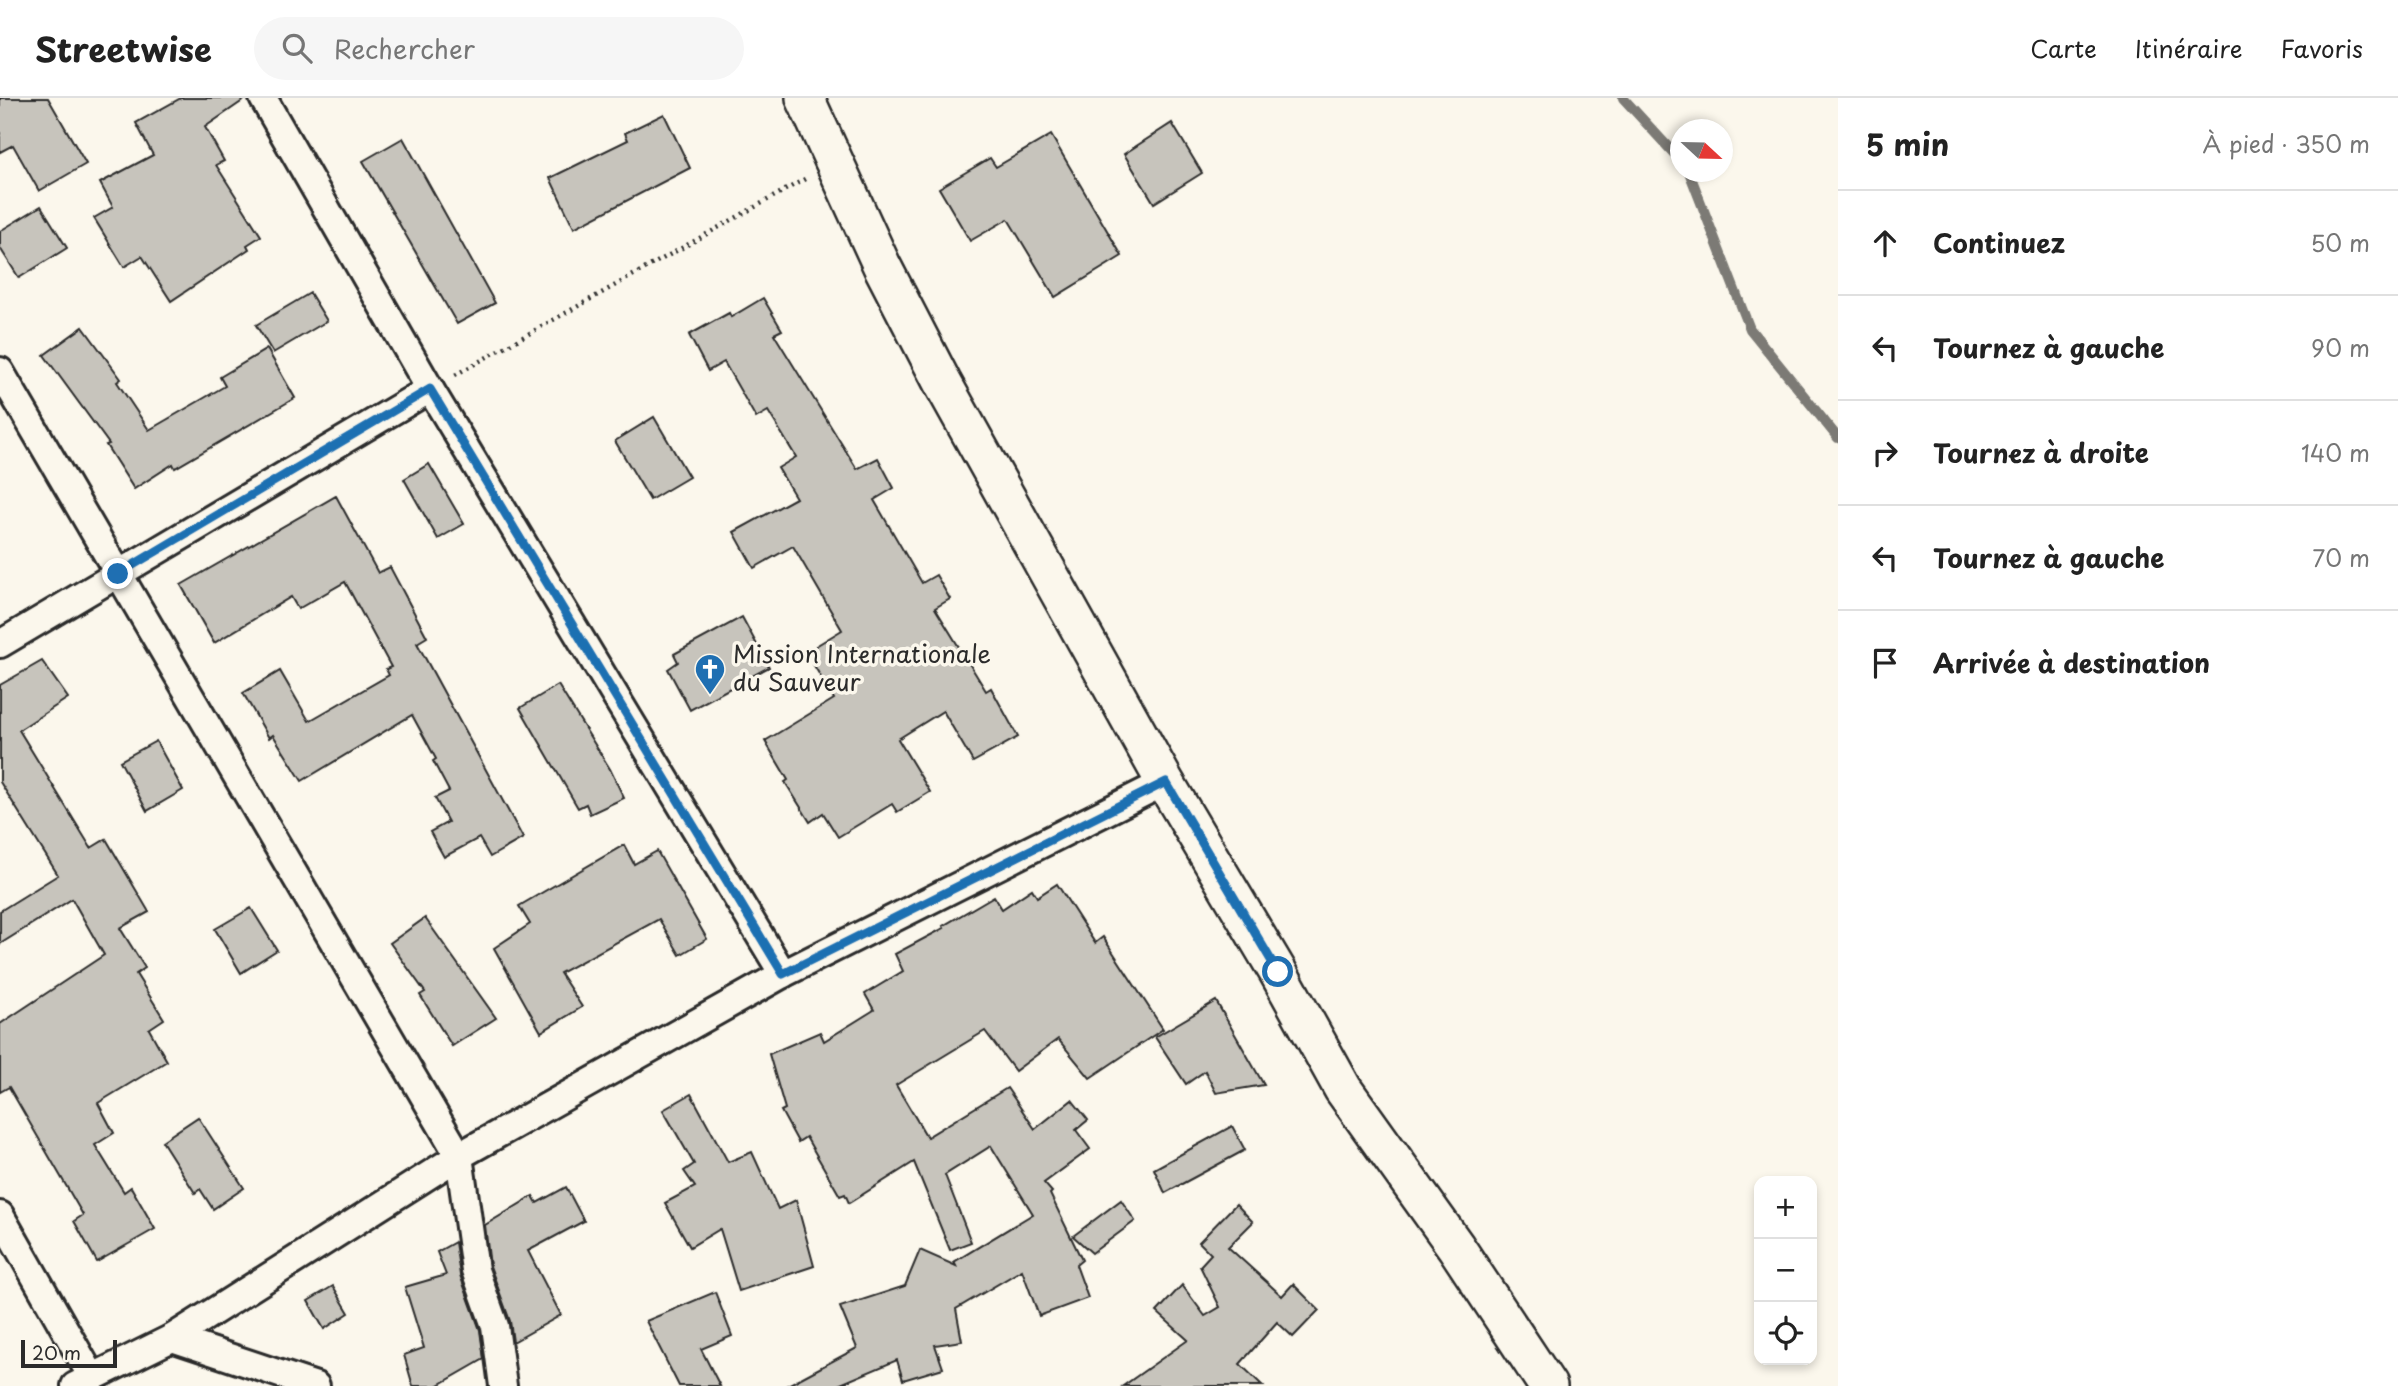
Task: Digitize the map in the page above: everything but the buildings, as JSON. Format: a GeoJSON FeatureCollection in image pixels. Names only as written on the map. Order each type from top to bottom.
{"type":"FeatureCollection","features":[{"type":"Feature","properties":{"kind":"street"},"geometry":{"type":"LineString","coordinates":[[263,98],[430,389],[783,974]]}},
{"type":"Feature","properties":{"kind":"street"},"geometry":{"type":"LineString","coordinates":[[805,98],[836,161],[881,265],[942,382],[1166,782],[1278,972],[1343,1089],[1456,1247],[1548,1386]]}},
{"type":"Feature","properties":{"kind":"street"},"geometry":{"type":"LineString","coordinates":[[0,371],[459,1156],[475,1270],[495,1326],[503,1386]]}},
{"type":"Feature","properties":{"kind":"street"},"geometry":{"type":"LineString","coordinates":[[0,644],[430,389]]}},
{"type":"Feature","properties":{"kind":"street"},"geometry":{"type":"LineString","coordinates":[[0,1214],[84,1381],[172,1338],[459,1156],[783,974],[1166,782]]}},
{"type":"Feature","properties":{"kind":"street"},"geometry":{"type":"LineString","coordinates":[[172,1338],[316,1386]]}},
{"type":"Feature","properties":{"kind":"path"},"geometry":{"type":"LineString","coordinates":[[430,389],[836,161]]}},
{"type":"Feature","properties":{"kind":"waterway"},"geometry":{"type":"LineString","coordinates":[[1623,98],[1670,149]]}},
{"type":"Feature","properties":{"kind":"waterway"},"geometry":{"type":"LineString","coordinates":[[1693,182],[1750,329],[1838,438]]}},
{"type":"Feature","properties":{"kind":"place","name":"Mission Internationale du Sauveur"},"geometry":{"type":"Point","coordinates":[710,696]}},
{"type":"Feature","properties":{"kind":"route"},"geometry":{"type":"LineString","coordinates":[[118,574],[430,389],[783,974],[1166,782],[1278,972]]}}]}
